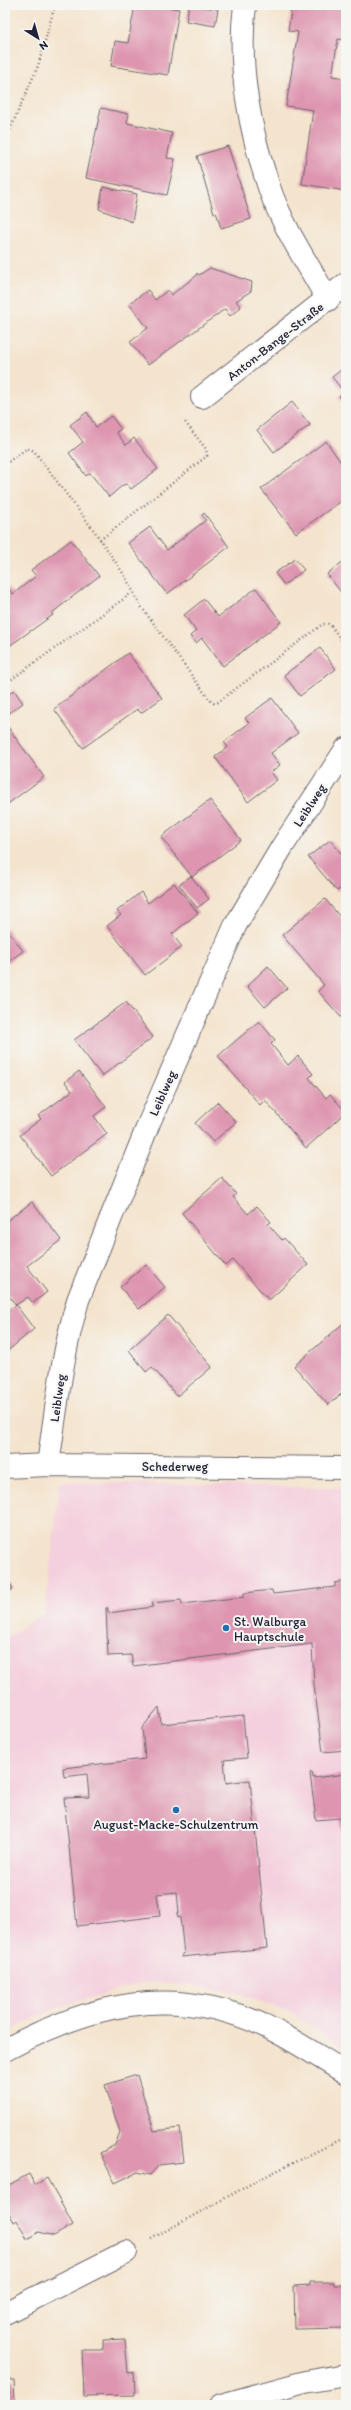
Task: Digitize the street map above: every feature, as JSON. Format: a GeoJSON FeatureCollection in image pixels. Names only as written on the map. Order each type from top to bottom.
{"type":"FeatureCollection","features":[{"type":"Feature","properties":{"kind":"street"},"geometry":{"type":"LineString","coordinates":[[246,5],[243,38],[245,73],[255,138],[270,190],[286,227],[328,300]]}},
{"type":"Feature","properties":{"kind":"street","name":"Anton-Bange-Straße"},"geometry":{"type":"LineString","coordinates":[[202,397],[328,300],[346,284]]}},
{"type":"Feature","properties":{"kind":"street","name":"Leiblweg"},"geometry":{"type":"LineString","coordinates":[[48,1465],[63,1356],[72,1319],[78,1300],[149,1123],[235,926],[274,858],[346,749]]}},
{"type":"Feature","properties":{"kind":"street","name":"Schederweg"},"geometry":{"type":"LineString","coordinates":[[5,1467],[48,1465],[346,1468]]}},
{"type":"Feature","properties":{"kind":"street"},"geometry":{"type":"LineString","coordinates":[[5,2050],[66,2021],[123,2005],[151,2001],[208,2007],[247,2018],[284,2035],[346,2073]]}},
{"type":"Feature","properties":{"kind":"street"},"geometry":{"type":"LineString","coordinates":[[5,2313],[126,2252]]}},
{"type":"Feature","properties":{"kind":"street"},"geometry":{"type":"LineString","coordinates":[[221,2405],[305,2382],[346,2375]]}},
{"type":"Feature","properties":{"kind":"path"},"geometry":{"type":"LineString","coordinates":[[5,141],[38,66],[55,5]]}},
{"type":"Feature","properties":{"kind":"path"},"geometry":{"type":"LineString","coordinates":[[100,540],[207,456],[206,449],[180,415],[202,397]]}},
{"type":"Feature","properties":{"kind":"path"},"geometry":{"type":"LineString","coordinates":[[5,464],[26,449],[30,449],[100,540],[125,576],[132,593],[205,693],[214,703],[218,702],[323,624],[331,626],[346,646]]}},
{"type":"Feature","properties":{"kind":"path"},"geometry":{"type":"LineString","coordinates":[[5,684],[132,593]]}},
{"type":"Feature","properties":{"kind":"path"},"geometry":{"type":"LineString","coordinates":[[126,2252],[258,2180],[346,2137]]}},
{"type":"Feature","properties":{"kind":"shaded area","name":"August-Macke-Schulzentrum"},"geometry":{"type":"Polygon","coordinates":[[[60,1482],[346,1488],[346,2049],[290,2012],[237,1993],[192,1985],[146,1982],[59,2007],[5,2033],[5,1639],[45,1612],[60,1482]]]}},
{"type":"Feature","properties":{"kind":"building"},"geometry":{"type":"Polygon","coordinates":[[[135,5],[154,5],[179,9],[168,75],[111,66],[115,41],[128,43],[135,5]]]}},
{"type":"Feature","properties":{"kind":"building"},"geometry":{"type":"Polygon","coordinates":[[[189,5],[218,9],[215,26],[186,21],[189,5]]]}},
{"type":"Feature","properties":{"kind":"building"},"geometry":{"type":"Polygon","coordinates":[[[292,5],[346,5],[346,40],[338,39],[332,76],[346,78],[346,191],[302,184],[313,110],[286,106],[298,32],[288,31],[292,5]]]}},
{"type":"Feature","properties":{"kind":"building"},"geometry":{"type":"Polygon","coordinates":[[[101,108],[129,114],[127,123],[172,133],[167,158],[175,159],[167,195],[86,178],[101,108]]]}},
{"type":"Feature","properties":{"kind":"building"},"geometry":{"type":"Polygon","coordinates":[[[228,146],[251,219],[221,228],[216,212],[214,213],[197,156],[228,146]]]}},
{"type":"Feature","properties":{"kind":"building"},"geometry":{"type":"Polygon","coordinates":[[[103,187],[137,194],[132,222],[99,209],[103,187]]]}},
{"type":"Feature","properties":{"kind":"building"},"geometry":{"type":"Polygon","coordinates":[[[210,268],[252,282],[251,291],[236,301],[241,307],[230,316],[225,309],[148,365],[130,342],[148,328],[129,304],[148,290],[155,300],[168,290],[171,295],[196,276],[197,273],[199,275],[210,268]]]}},
{"type":"Feature","properties":{"kind":"building"},"geometry":{"type":"Polygon","coordinates":[[[346,366],[346,405],[339,396],[344,392],[332,377],[346,366]]]}},
{"type":"Feature","properties":{"kind":"building"},"geometry":{"type":"Polygon","coordinates":[[[292,402],[310,425],[274,452],[257,430],[292,402]]]}},
{"type":"Feature","properties":{"kind":"building"},"geometry":{"type":"Polygon","coordinates":[[[87,412],[96,427],[111,416],[121,429],[116,432],[126,445],[134,438],[158,469],[131,489],[127,484],[123,485],[109,497],[90,473],[86,476],[69,453],[83,442],[70,425],[87,412]]]}},
{"type":"Feature","properties":{"kind":"building"},"geometry":{"type":"Polygon","coordinates":[[[326,441],[342,464],[344,462],[346,465],[346,498],[296,533],[261,489],[326,441]]]}},
{"type":"Feature","properties":{"kind":"building"},"geometry":{"type":"Polygon","coordinates":[[[204,513],[229,547],[167,594],[128,543],[150,527],[167,550],[206,520],[202,515],[204,513]]]}},
{"type":"Feature","properties":{"kind":"building"},"geometry":{"type":"Polygon","coordinates":[[[71,540],[99,576],[52,613],[53,615],[5,649],[5,594],[8,592],[6,589],[8,588],[13,594],[36,576],[31,570],[71,540]]]}},
{"type":"Feature","properties":{"kind":"building"},"geometry":{"type":"Polygon","coordinates":[[[295,559],[304,570],[284,585],[275,573],[295,559]]]}},
{"type":"Feature","properties":{"kind":"building"},"geometry":{"type":"Polygon","coordinates":[[[345,560],[346,561],[346,599],[327,574],[345,560]]]}},
{"type":"Feature","properties":{"kind":"building"},"geometry":{"type":"Polygon","coordinates":[[[256,588],[281,622],[223,666],[202,638],[196,643],[190,636],[196,631],[184,615],[204,599],[218,617],[256,588]]]}},
{"type":"Feature","properties":{"kind":"building"},"geometry":{"type":"Polygon","coordinates":[[[320,648],[336,669],[300,696],[284,675],[320,648]]]}},
{"type":"Feature","properties":{"kind":"building"},"geometry":{"type":"Polygon","coordinates":[[[128,653],[162,698],[141,713],[137,709],[83,748],[54,709],[128,653]]]}},
{"type":"Feature","properties":{"kind":"building"},"geometry":{"type":"Polygon","coordinates":[[[14,690],[23,703],[5,716],[5,697],[14,690]]]}},
{"type":"Feature","properties":{"kind":"building"},"geometry":{"type":"Polygon","coordinates":[[[272,698],[298,733],[271,753],[280,765],[271,772],[277,780],[248,802],[215,757],[228,747],[224,742],[249,723],[245,718],[272,698]]]}},
{"type":"Feature","properties":{"kind":"building"},"geometry":{"type":"Polygon","coordinates":[[[5,723],[44,777],[5,806],[5,723]]]}},
{"type":"Feature","properties":{"kind":"building"},"geometry":{"type":"Polygon","coordinates":[[[210,800],[241,840],[192,877],[161,837],[210,800]]]}},
{"type":"Feature","properties":{"kind":"building"},"geometry":{"type":"Polygon","coordinates":[[[330,840],[346,859],[346,884],[337,891],[308,857],[330,840]]]}},
{"type":"Feature","properties":{"kind":"building"},"geometry":{"type":"Polygon","coordinates":[[[191,876],[209,899],[197,908],[179,885],[191,876]]]}},
{"type":"Feature","properties":{"kind":"building"},"geometry":{"type":"Polygon","coordinates":[[[174,883],[198,913],[172,934],[182,947],[145,975],[107,926],[121,915],[117,911],[141,892],[148,903],[174,883]]]}},
{"type":"Feature","properties":{"kind":"building"},"geometry":{"type":"Polygon","coordinates":[[[325,899],[346,924],[346,1023],[318,991],[324,985],[282,935],[325,899]]]}},
{"type":"Feature","properties":{"kind":"building"},"geometry":{"type":"Polygon","coordinates":[[[5,927],[23,951],[5,964],[5,927]]]}},
{"type":"Feature","properties":{"kind":"building"},"geometry":{"type":"Polygon","coordinates":[[[268,966],[287,988],[265,1007],[247,986],[268,966]]]}},
{"type":"Feature","properties":{"kind":"building"},"geometry":{"type":"Polygon","coordinates":[[[126,1002],[153,1037],[102,1076],[74,1040],[126,1002]]]}},
{"type":"Feature","properties":{"kind":"building"},"geometry":{"type":"Polygon","coordinates":[[[259,1021],[275,1040],[271,1044],[288,1065],[298,1056],[313,1074],[309,1078],[326,1098],[330,1094],[346,1112],[306,1148],[265,1100],[260,1105],[218,1056],[259,1021]]]}},
{"type":"Feature","properties":{"kind":"building"},"geometry":{"type":"Polygon","coordinates":[[[79,1071],[106,1107],[94,1116],[107,1134],[51,1176],[20,1135],[41,1119],[38,1116],[72,1091],[65,1082],[79,1071]]]}},
{"type":"Feature","properties":{"kind":"building"},"geometry":{"type":"Polygon","coordinates":[[[218,1102],[236,1122],[213,1142],[195,1123],[218,1102]]]}},
{"type":"Feature","properties":{"kind":"building"},"geometry":{"type":"Polygon","coordinates":[[[222,1178],[236,1194],[233,1197],[248,1214],[257,1206],[271,1222],[268,1224],[282,1240],[284,1238],[308,1265],[269,1300],[233,1260],[226,1266],[182,1213],[222,1178]]]}},
{"type":"Feature","properties":{"kind":"building"},"geometry":{"type":"Polygon","coordinates":[[[32,1202],[61,1240],[27,1266],[47,1292],[33,1303],[28,1297],[16,1305],[5,1291],[5,1275],[8,1273],[5,1268],[5,1222],[32,1202]]]}},
{"type":"Feature","properties":{"kind":"building"},"geometry":{"type":"Polygon","coordinates":[[[146,1265],[165,1287],[139,1309],[120,1287],[146,1265]]]}},
{"type":"Feature","properties":{"kind":"building"},"geometry":{"type":"Polygon","coordinates":[[[16,1305],[34,1329],[5,1353],[5,1313],[16,1305]]]}},
{"type":"Feature","properties":{"kind":"building"},"geometry":{"type":"Polygon","coordinates":[[[168,1315],[212,1367],[177,1396],[152,1367],[146,1372],[129,1350],[168,1315]]]}},
{"type":"Feature","properties":{"kind":"building"},"geometry":{"type":"Polygon","coordinates":[[[346,1321],[346,1390],[328,1405],[294,1366],[346,1321]]]}},
{"type":"Feature","properties":{"kind":"building"},"geometry":{"type":"Polygon","coordinates":[[[5,1575],[13,1589],[5,1594],[5,1575]]]}},
{"type":"Feature","properties":{"kind":"building","name":"St. Walburga Hauptschule"},"geometry":{"type":"Polygon","coordinates":[[[346,1581],[346,1750],[323,1752],[314,1685],[312,1644],[133,1666],[131,1655],[108,1656],[106,1608],[108,1608],[108,1613],[153,1607],[152,1603],[181,1600],[182,1604],[244,1597],[244,1593],[272,1590],[273,1594],[335,1587],[335,1583],[346,1581]]]}},
{"type":"Feature","properties":{"kind":"building"},"geometry":{"type":"Polygon","coordinates":[[[159,1707],[161,1724],[243,1716],[247,1758],[224,1760],[226,1783],[250,1780],[267,1948],[182,1957],[182,1954],[184,1954],[180,1917],[178,1918],[177,1913],[179,1913],[177,1892],[157,1894],[160,1916],[77,1926],[64,1798],[89,1797],[87,1774],[64,1777],[63,1768],[145,1759],[142,1728],[159,1707]]]}},
{"type":"Feature","properties":{"kind":"building"},"geometry":{"type":"Polygon","coordinates":[[[312,1772],[313,1778],[346,1774],[346,1830],[342,1831],[340,1818],[316,1820],[310,1773],[312,1772]]]}},
{"type":"Feature","properties":{"kind":"building"},"geometry":{"type":"Polygon","coordinates":[[[137,2075],[154,2131],[180,2128],[184,2162],[159,2165],[150,2175],[138,2172],[115,2183],[100,2153],[115,2145],[120,2132],[105,2085],[137,2075]]]}},
{"type":"Feature","properties":{"kind":"building"},"geometry":{"type":"Polygon","coordinates":[[[29,2174],[35,2185],[47,2178],[73,2225],[54,2236],[39,2232],[27,2239],[17,2220],[14,2222],[5,2206],[5,2187],[29,2174]]]}},
{"type":"Feature","properties":{"kind":"building"},"geometry":{"type":"Polygon","coordinates":[[[310,2282],[334,2282],[334,2285],[346,2285],[346,2328],[295,2329],[294,2286],[310,2285],[310,2282]]]}},
{"type":"Feature","properties":{"kind":"building"},"geometry":{"type":"Polygon","coordinates":[[[125,2339],[128,2373],[134,2372],[135,2395],[84,2396],[82,2350],[103,2350],[103,2340],[125,2339]]]}},
{"type":"Feature","properties":{"kind":"building"},"geometry":{"type":"Polygon","coordinates":[[[5,2380],[14,2380],[15,2402],[20,2402],[20,2405],[5,2405],[5,2380]]]}},
{"type":"Feature","properties":{"kind":"place","name":"St. Walburga Hauptschule"},"geometry":{"type":"Point","coordinates":[226,1628]}},
{"type":"Feature","properties":{"kind":"place","name":"August-Macke-Schulzentrum"},"geometry":{"type":"Point","coordinates":[176,1810]}}]}
